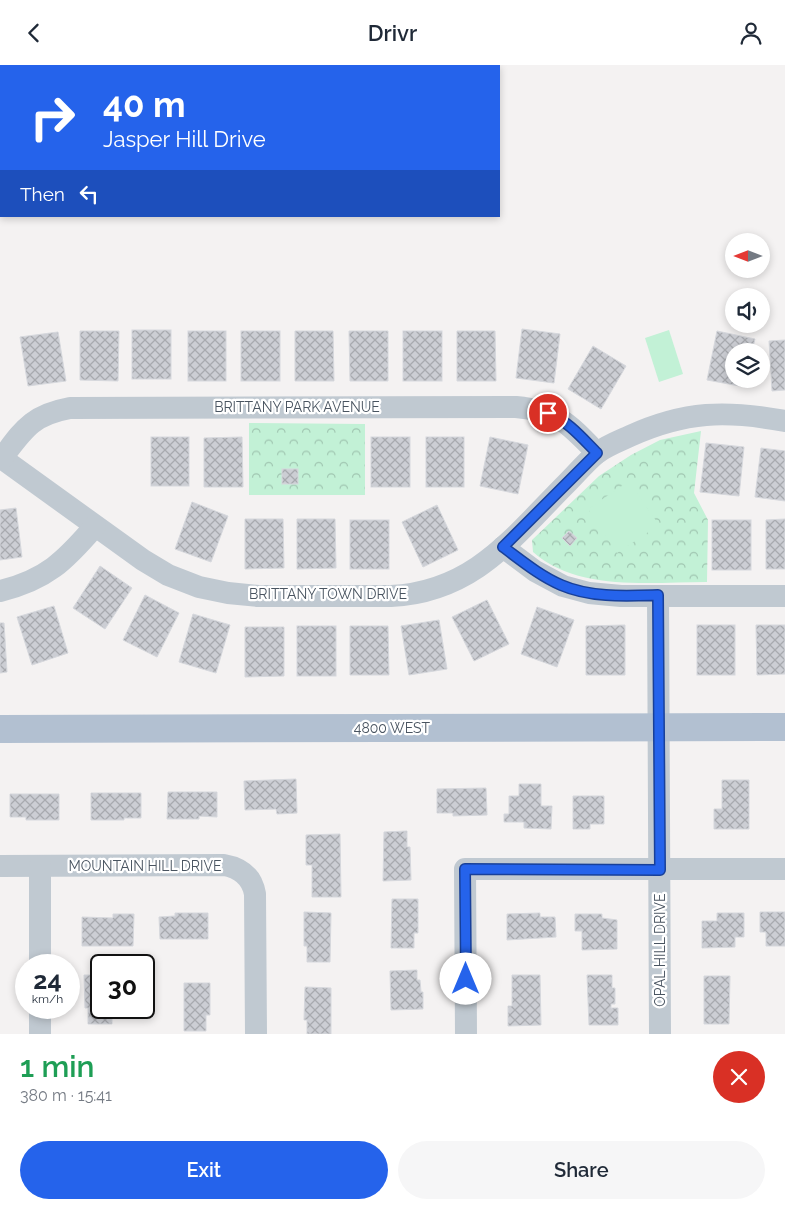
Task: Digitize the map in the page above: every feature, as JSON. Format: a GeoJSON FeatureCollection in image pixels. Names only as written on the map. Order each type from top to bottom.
{"type":"FeatureCollection","features":[{"type":"Feature","properties":{"kind":"main road","name":"4800 WEST"},"geometry":{"type":"LineString","coordinates":[[0,729],[785,727]]}},
{"type":"Feature","properties":{"kind":"street","name":"BRITTANY PARK AVENUE"},"geometry":{"type":"LineString","coordinates":[[1,457],[24,429],[38,418],[52,411],[70,408],[516,407],[537,409],[558,417],[597,453]]}},
{"type":"Feature","properties":{"kind":"street","name":"BRITTANY TOWN DRIVE"},"geometry":{"type":"LineString","coordinates":[[1,457],[142,560],[168,575],[199,587],[228,593],[258,595],[412,595],[461,579],[480,566],[503,547],[597,453],[637,433],[687,416],[739,414],[785,421]]}},
{"type":"Feature","properties":{"kind":"street"},"geometry":{"type":"LineString","coordinates":[[0,591],[36,579],[58,566],[74,551],[95,526]]}},
{"type":"Feature","properties":{"kind":"street"},"geometry":{"type":"LineString","coordinates":[[503,547],[535,571],[563,586],[589,593],[621,596],[785,596]]}},
{"type":"Feature","properties":{"kind":"street","name":"OPAL HILL DRIVE"},"geometry":{"type":"LineString","coordinates":[[658,595],[660,1034]]}},
{"type":"Feature","properties":{"kind":"street","name":"MOUNTAIN HILL DRIVE"},"geometry":{"type":"LineString","coordinates":[[0,866],[224,865],[242,872],[254,887],[256,901],[256,1034]]}},
{"type":"Feature","properties":{"kind":"street"},"geometry":{"type":"LineString","coordinates":[[40,866],[40,954]]}},
{"type":"Feature","properties":{"kind":"street"},"geometry":{"type":"LineString","coordinates":[[466,1034],[465,869],[785,869]]}},
{"type":"Feature","properties":{"kind":"street"},"geometry":{"type":"LineString","coordinates":[[40,1019],[40,1034]]}},
{"type":"Feature","properties":{"kind":"green space"},"geometry":{"type":"Polygon","coordinates":[[[669,330],[683,374],[659,382],[645,338],[669,330]]]}},
{"type":"Feature","properties":{"kind":"green space"},"geometry":{"type":"Polygon","coordinates":[[[249,423],[365,424],[365,495],[249,495],[249,423]]]}},
{"type":"Feature","properties":{"kind":"green space"},"geometry":{"type":"Polygon","coordinates":[[[701,431],[694,493],[708,520],[707,582],[639,583],[593,579],[571,574],[551,565],[533,552],[532,540],[599,476],[631,455],[660,440],[701,431]]]}},
{"type":"Feature","properties":{"kind":"green space"},"geometry":{"type":"Polygon","coordinates":[[[629,481],[659,525],[617,553],[588,509],[629,481]]]}},
{"type":"Feature","properties":{"kind":"building"},"geometry":{"type":"Polygon","coordinates":[[[522,329],[560,334],[554,383],[516,378],[522,329]]]}},
{"type":"Feature","properties":{"kind":"building"},"geometry":{"type":"Polygon","coordinates":[[[132,330],[171,330],[171,379],[132,379],[132,330]]]}},
{"type":"Feature","properties":{"kind":"building"},"geometry":{"type":"Polygon","coordinates":[[[80,331],[119,331],[118,381],[80,380],[80,331]]]}},
{"type":"Feature","properties":{"kind":"building"},"geometry":{"type":"Polygon","coordinates":[[[188,331],[226,331],[226,381],[188,381],[188,331]]]}},
{"type":"Feature","properties":{"kind":"building"},"geometry":{"type":"Polygon","coordinates":[[[241,331],[280,331],[280,381],[241,381],[241,331]]]}},
{"type":"Feature","properties":{"kind":"building"},"geometry":{"type":"Polygon","coordinates":[[[295,331],[333,331],[334,381],[295,381],[295,331]]]}},
{"type":"Feature","properties":{"kind":"building"},"geometry":{"type":"Polygon","coordinates":[[[349,331],[388,331],[388,381],[350,381],[349,331]]]}},
{"type":"Feature","properties":{"kind":"building"},"geometry":{"type":"Polygon","coordinates":[[[403,331],[442,331],[442,381],[403,381],[403,331]]]}},
{"type":"Feature","properties":{"kind":"building"},"geometry":{"type":"Polygon","coordinates":[[[457,331],[495,331],[496,381],[457,381],[457,331]]]}},
{"type":"Feature","properties":{"kind":"building"},"geometry":{"type":"Polygon","coordinates":[[[717,331],[755,339],[754,343],[725,343],[725,383],[707,380],[717,331]]]}},
{"type":"Feature","properties":{"kind":"building"},"geometry":{"type":"Polygon","coordinates":[[[58,332],[66,381],[28,386],[20,337],[58,332]]]}},
{"type":"Feature","properties":{"kind":"building"},"geometry":{"type":"Polygon","coordinates":[[[785,340],[785,390],[772,391],[769,341],[785,340]]]}},
{"type":"Feature","properties":{"kind":"building"},"geometry":{"type":"Polygon","coordinates":[[[593,346],[626,366],[601,409],[568,389],[593,346]]]}},
{"type":"Feature","properties":{"kind":"building"},"geometry":{"type":"Polygon","coordinates":[[[151,437],[189,437],[189,486],[151,486],[151,437]]]}},
{"type":"Feature","properties":{"kind":"building"},"geometry":{"type":"Polygon","coordinates":[[[242,437],[243,487],[204,487],[204,438],[242,437]]]}},
{"type":"Feature","properties":{"kind":"building"},"geometry":{"type":"Polygon","coordinates":[[[371,437],[410,437],[410,487],[371,487],[371,437]]]}},
{"type":"Feature","properties":{"kind":"building"},"geometry":{"type":"Polygon","coordinates":[[[426,437],[464,437],[464,487],[426,487],[426,437]]]}},
{"type":"Feature","properties":{"kind":"building"},"geometry":{"type":"Polygon","coordinates":[[[490,437],[528,445],[518,494],[480,486],[490,437]]]}},
{"type":"Feature","properties":{"kind":"building"},"geometry":{"type":"Polygon","coordinates":[[[706,443],[744,447],[739,496],[700,492],[706,443]]]}},
{"type":"Feature","properties":{"kind":"building"},"geometry":{"type":"Polygon","coordinates":[[[761,448],[785,451],[785,501],[755,497],[761,448]]]}},
{"type":"Feature","properties":{"kind":"building"},"geometry":{"type":"Polygon","coordinates":[[[282,469],[298,469],[298,484],[282,484],[282,469]]]}},
{"type":"Feature","properties":{"kind":"building"},"geometry":{"type":"Polygon","coordinates":[[[192,502],[228,516],[211,562],[175,549],[192,502]]]}},
{"type":"Feature","properties":{"kind":"building"},"geometry":{"type":"Polygon","coordinates":[[[437,505],[458,550],[423,567],[402,522],[437,505]]]}},
{"type":"Feature","properties":{"kind":"building"},"geometry":{"type":"Polygon","coordinates":[[[16,508],[22,557],[0,560],[0,510],[16,508]]]}},
{"type":"Feature","properties":{"kind":"building"},"geometry":{"type":"Polygon","coordinates":[[[245,519],[283,519],[284,568],[245,569],[245,519]]]}},
{"type":"Feature","properties":{"kind":"building"},"geometry":{"type":"Polygon","coordinates":[[[297,519],[335,519],[336,568],[297,569],[297,519]]]}},
{"type":"Feature","properties":{"kind":"building"},"geometry":{"type":"Polygon","coordinates":[[[785,519],[785,569],[766,569],[766,520],[785,519]]]}},
{"type":"Feature","properties":{"kind":"building"},"geometry":{"type":"Polygon","coordinates":[[[350,520],[389,520],[389,569],[350,569],[350,520]]]}},
{"type":"Feature","properties":{"kind":"building"},"geometry":{"type":"Polygon","coordinates":[[[712,520],[751,520],[751,570],[712,570],[712,520]]]}},
{"type":"Feature","properties":{"kind":"building"},"geometry":{"type":"Polygon","coordinates":[[[569,531],[577,538],[570,546],[562,538],[569,531]]]}},
{"type":"Feature","properties":{"kind":"building"},"geometry":{"type":"Polygon","coordinates":[[[100,566],[132,588],[105,629],[73,608],[100,566]]]}},
{"type":"Feature","properties":{"kind":"building"},"geometry":{"type":"Polygon","coordinates":[[[145,595],[179,613],[157,657],[123,640],[145,595]]]}},
{"type":"Feature","properties":{"kind":"building"},"geometry":{"type":"Polygon","coordinates":[[[487,600],[509,644],[474,661],[452,617],[487,600]]]}},
{"type":"Feature","properties":{"kind":"building"},"geometry":{"type":"Polygon","coordinates":[[[54,606],[68,653],[32,665],[17,617],[54,606]]]}},
{"type":"Feature","properties":{"kind":"building"},"geometry":{"type":"Polygon","coordinates":[[[537,607],[574,620],[557,667],[521,654],[537,607]]]}},
{"type":"Feature","properties":{"kind":"building"},"geometry":{"type":"Polygon","coordinates":[[[193,614],[230,625],[216,673],[179,662],[193,614]]]}},
{"type":"Feature","properties":{"kind":"building"},"geometry":{"type":"Polygon","coordinates":[[[439,620],[447,669],[409,675],[401,626],[439,620]]]}},
{"type":"Feature","properties":{"kind":"building"},"geometry":{"type":"Polygon","coordinates":[[[0,623],[4,623],[7,672],[0,673],[0,623]]]}},
{"type":"Feature","properties":{"kind":"building"},"geometry":{"type":"Polygon","coordinates":[[[625,625],[625,675],[586,675],[586,626],[625,625]]]}},
{"type":"Feature","properties":{"kind":"building"},"geometry":{"type":"Polygon","coordinates":[[[697,625],[735,625],[735,675],[697,675],[697,625]]]}},
{"type":"Feature","properties":{"kind":"building"},"geometry":{"type":"Polygon","coordinates":[[[756,625],[785,625],[785,674],[757,675],[756,625]]]}},
{"type":"Feature","properties":{"kind":"building"},"geometry":{"type":"Polygon","coordinates":[[[297,626],[336,626],[336,676],[297,676],[297,626]]]}},
{"type":"Feature","properties":{"kind":"building"},"geometry":{"type":"Polygon","coordinates":[[[350,626],[388,626],[389,675],[350,675],[350,626]]]}},
{"type":"Feature","properties":{"kind":"building"},"geometry":{"type":"Polygon","coordinates":[[[245,627],[284,627],[284,676],[245,677],[245,627]]]}},
{"type":"Feature","properties":{"kind":"building"},"geometry":{"type":"Polygon","coordinates":[[[296,779],[297,813],[277,814],[276,809],[245,810],[244,781],[296,779]]]}},
{"type":"Feature","properties":{"kind":"building"},"geometry":{"type":"Polygon","coordinates":[[[722,780],[749,780],[749,829],[714,829],[714,809],[722,809],[722,780]]]}},
{"type":"Feature","properties":{"kind":"building"},"geometry":{"type":"Polygon","coordinates":[[[519,784],[541,784],[541,806],[552,806],[551,829],[524,828],[524,822],[504,822],[504,814],[509,814],[509,796],[519,796],[519,784]]]}},
{"type":"Feature","properties":{"kind":"building"},"geometry":{"type":"Polygon","coordinates":[[[486,788],[487,815],[453,816],[453,813],[437,813],[437,789],[486,788]]]}},
{"type":"Feature","properties":{"kind":"building"},"geometry":{"type":"Polygon","coordinates":[[[168,792],[217,792],[217,817],[199,816],[199,819],[167,819],[168,792]]]}},
{"type":"Feature","properties":{"kind":"building"},"geometry":{"type":"Polygon","coordinates":[[[91,793],[141,793],[141,818],[91,820],[91,793]]]}},
{"type":"Feature","properties":{"kind":"building"},"geometry":{"type":"Polygon","coordinates":[[[10,794],[59,794],[59,820],[26,820],[26,817],[10,817],[10,794]]]}},
{"type":"Feature","properties":{"kind":"building"},"geometry":{"type":"Polygon","coordinates":[[[573,796],[604,796],[604,824],[590,824],[590,829],[573,829],[573,796]]]}},
{"type":"Feature","properties":{"kind":"building"},"geometry":{"type":"Polygon","coordinates":[[[407,831],[407,847],[410,847],[411,880],[383,881],[384,832],[407,831]]]}},
{"type":"Feature","properties":{"kind":"building"},"geometry":{"type":"Polygon","coordinates":[[[340,834],[341,897],[312,897],[312,865],[306,865],[306,835],[340,834]]]}},
{"type":"Feature","properties":{"kind":"building"},"geometry":{"type":"Polygon","coordinates":[[[392,899],[418,899],[418,933],[414,933],[414,948],[391,948],[392,899]]]}},
{"type":"Feature","properties":{"kind":"building"},"geometry":{"type":"Polygon","coordinates":[[[304,912],[331,913],[330,962],[307,962],[307,946],[304,946],[304,912]]]}},
{"type":"Feature","properties":{"kind":"building"},"geometry":{"type":"Polygon","coordinates":[[[760,912],[785,912],[785,946],[766,946],[766,932],[760,932],[760,912]]]}},
{"type":"Feature","properties":{"kind":"building"},"geometry":{"type":"Polygon","coordinates":[[[175,913],[208,913],[208,939],[160,939],[159,917],[175,916],[175,913]]]}},
{"type":"Feature","properties":{"kind":"building"},"geometry":{"type":"Polygon","coordinates":[[[540,913],[540,917],[555,917],[556,937],[507,940],[507,914],[540,913]]]}},
{"type":"Feature","properties":{"kind":"building"},"geometry":{"type":"Polygon","coordinates":[[[717,913],[744,913],[744,937],[735,937],[735,947],[702,948],[702,921],[717,921],[717,913]]]}},
{"type":"Feature","properties":{"kind":"building"},"geometry":{"type":"Polygon","coordinates":[[[113,914],[134,914],[133,946],[82,946],[82,917],[113,918],[113,914]]]}},
{"type":"Feature","properties":{"kind":"building"},"geometry":{"type":"Polygon","coordinates":[[[575,914],[602,914],[602,918],[617,920],[617,949],[582,950],[582,931],[575,931],[575,914]]]}},
{"type":"Feature","properties":{"kind":"building"},"geometry":{"type":"Polygon","coordinates":[[[417,970],[417,980],[420,980],[421,992],[423,992],[423,1009],[391,1010],[390,971],[417,970]]]}},
{"type":"Feature","properties":{"kind":"building"},"geometry":{"type":"Polygon","coordinates":[[[84,975],[90,975],[90,1019],[112,1019],[112,1024],[88,1024],[88,1008],[85,1008],[84,975]]]}},
{"type":"Feature","properties":{"kind":"building"},"geometry":{"type":"Polygon","coordinates":[[[512,975],[540,975],[541,1025],[508,1026],[508,1006],[512,1006],[512,975]]]}},
{"type":"Feature","properties":{"kind":"building"},"geometry":{"type":"Polygon","coordinates":[[[587,975],[612,975],[612,988],[615,988],[615,1004],[611,1004],[611,1008],[618,1008],[618,1025],[589,1025],[587,975]]]}},
{"type":"Feature","properties":{"kind":"building"},"geometry":{"type":"Polygon","coordinates":[[[704,976],[730,976],[729,1024],[704,1024],[704,976]]]}},
{"type":"Feature","properties":{"kind":"building"},"geometry":{"type":"Polygon","coordinates":[[[184,983],[210,983],[210,1015],[206,1015],[206,1031],[184,1031],[184,983]]]}},
{"type":"Feature","properties":{"kind":"building"},"geometry":{"type":"Polygon","coordinates":[[[305,987],[331,988],[331,1034],[307,1034],[307,1020],[304,1020],[305,987]]]}},
{"type":"Feature","properties":{"kind":"route"},"geometry":{"type":"LineString","coordinates":[[466,979],[465,869],[660,870],[658,595],[621,596],[589,593],[563,586],[535,571],[503,547],[597,453],[558,417],[548,413]]}}]}
